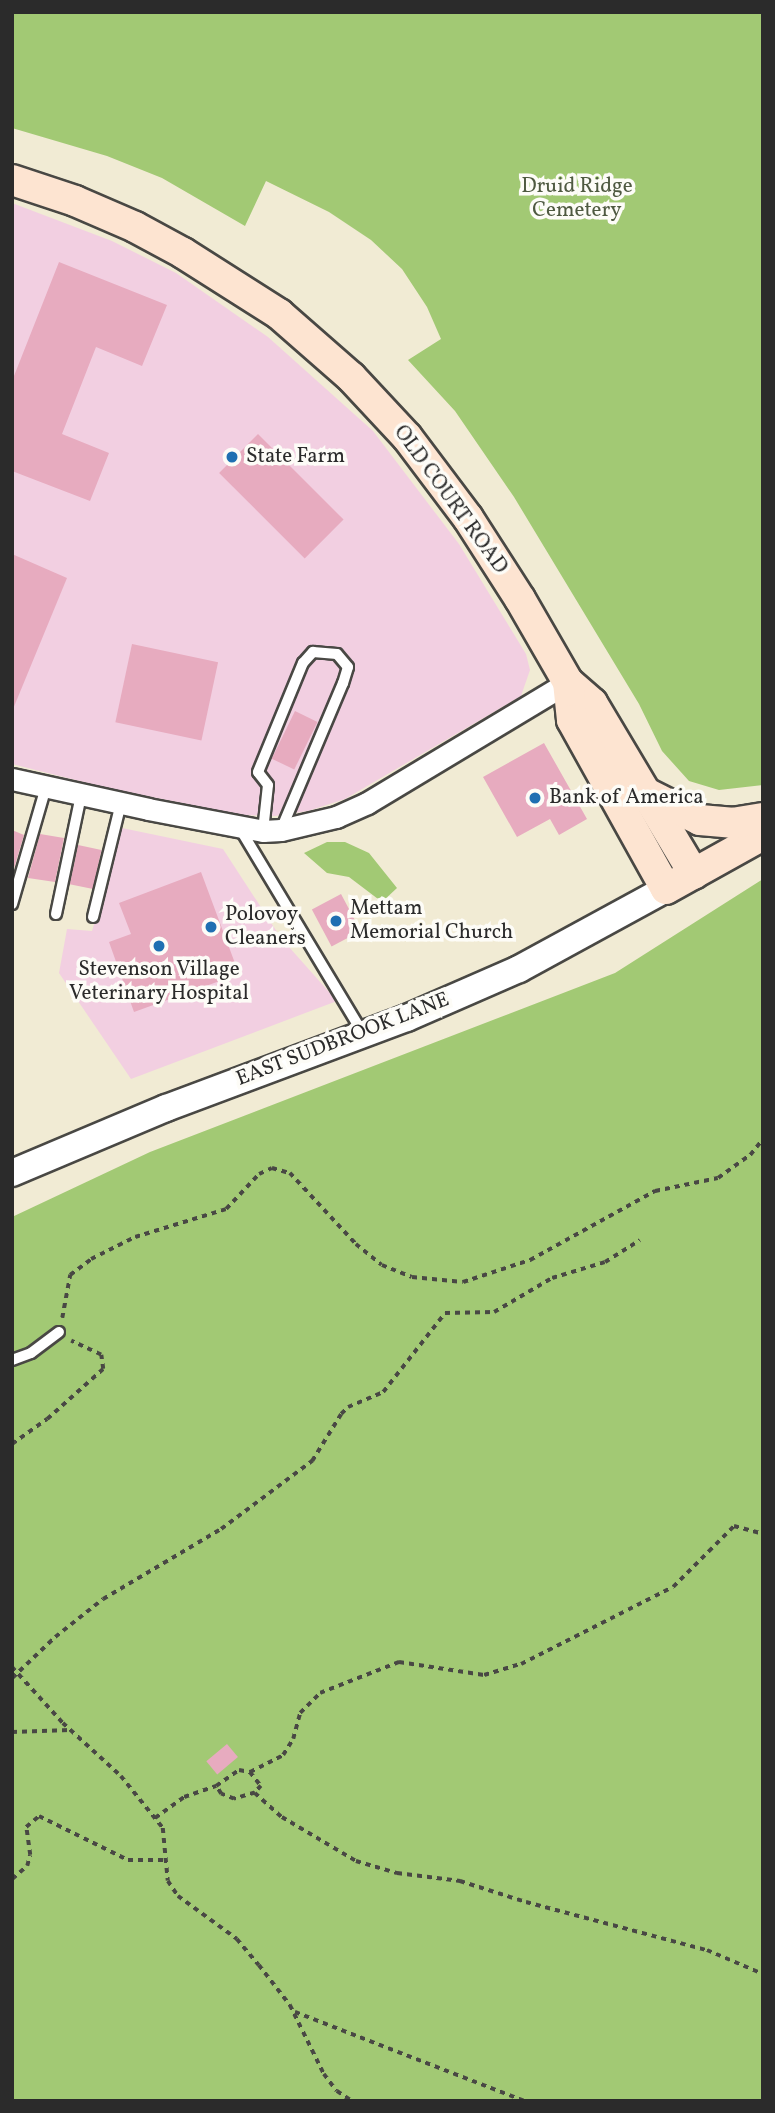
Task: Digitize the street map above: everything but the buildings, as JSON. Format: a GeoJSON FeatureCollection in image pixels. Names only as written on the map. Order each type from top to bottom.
{"type":"FeatureCollection","features":[{"type":"Feature","properties":{"kind":"main road","name":"OLD COURT ROAD"},"geometry":{"type":"LineString","coordinates":[[12,180],[75,201],[135,227],[183,253],[279,314],[331,359],[407,437],[437,475],[520,599],[568,682],[592,703],[642,792],[694,874]]}},
{"type":"Feature","properties":{"kind":"main road","name":"OLD COURT ROAD"},"geometry":{"type":"LineString","coordinates":[[568,682],[572,720],[666,889]]}},
{"type":"Feature","properties":{"kind":"main road"},"geometry":{"type":"LineString","coordinates":[[642,792],[699,820],[732,823],[763,818]]}},
{"type":"Feature","properties":{"kind":"main road"},"geometry":{"type":"LineString","coordinates":[[666,889],[763,835]]}},
{"type":"Feature","properties":{"kind":"street"},"geometry":{"type":"LineString","coordinates":[[12,779],[121,803],[272,830],[337,817],[367,803],[568,682]]}},
{"type":"Feature","properties":{"kind":"street","name":"EAST SUDBROOK LANE"},"geometry":{"type":"LineString","coordinates":[[12,1173],[109,1130],[407,1018],[519,969],[666,889]]}},
{"type":"Feature","properties":{"kind":"lane"},"geometry":{"type":"LineString","coordinates":[[313,652],[337,654],[348,667],[343,683],[272,830],[268,785],[258,772],[303,663],[313,652]]}},
{"type":"Feature","properties":{"kind":"lane"},"geometry":{"type":"LineString","coordinates":[[12,904],[46,787]]}},
{"type":"Feature","properties":{"kind":"lane"},"geometry":{"type":"LineString","coordinates":[[56,914],[81,795]]}},
{"type":"Feature","properties":{"kind":"lane"},"geometry":{"type":"LineString","coordinates":[[93,917],[121,803]]}},
{"type":"Feature","properties":{"kind":"lane"},"geometry":{"type":"LineString","coordinates":[[237,825],[363,1033]]}},
{"type":"Feature","properties":{"kind":"lane"},"geometry":{"type":"LineString","coordinates":[[12,1360],[31,1353],[59,1332]]}},
{"type":"Feature","properties":{"kind":"path"},"geometry":{"type":"LineString","coordinates":[[12,1444],[47,1419],[103,1369],[101,1355],[77,1346],[59,1332],[69,1275],[135,1237],[226,1209],[259,1174],[271,1168],[290,1173],[356,1244],[382,1265],[412,1277],[463,1282],[530,1260],[655,1191],[718,1178],[750,1155],[763,1139]]}},
{"type":"Feature","properties":{"kind":"path"},"geometry":{"type":"LineString","coordinates":[[12,1678],[55,1637],[103,1599],[221,1529],[312,1461],[341,1414],[348,1407],[383,1392],[445,1313],[494,1312],[552,1278],[605,1262],[640,1240]]}},
{"type":"Feature","properties":{"kind":"path"},"geometry":{"type":"LineString","coordinates":[[155,1818],[184,1797],[216,1786],[239,1770],[250,1772],[283,1755],[293,1739],[300,1713],[320,1693],[399,1662],[484,1675],[521,1664],[673,1587],[734,1526],[763,1534]]}},
{"type":"Feature","properties":{"kind":"path"},"geometry":{"type":"LineString","coordinates":[[12,1667],[70,1730],[121,1776],[163,1828],[168,1881],[178,1896],[237,1939],[293,2011],[324,2074],[337,2091],[352,2101]]}},
{"type":"Feature","properties":{"kind":"path"},"geometry":{"type":"LineString","coordinates":[[12,1732],[70,1730]]}},
{"type":"Feature","properties":{"kind":"path"},"geometry":{"type":"LineString","coordinates":[[216,1786],[221,1794],[234,1799],[254,1793],[261,1786],[250,1772]]}},
{"type":"Feature","properties":{"kind":"path"},"geometry":{"type":"LineString","coordinates":[[254,1793],[282,1817],[356,1861],[397,1873],[460,1881],[526,1902],[707,1950],[763,1974]]}},
{"type":"Feature","properties":{"kind":"path"},"geometry":{"type":"LineString","coordinates":[[12,1879],[27,1866],[30,1855],[26,1827],[39,1816],[128,1860],[164,1860]]}},
{"type":"Feature","properties":{"kind":"path"},"geometry":{"type":"LineString","coordinates":[[293,2011],[524,2101]]}},
{"type":"Feature","properties":{"kind":"shaded area"},"geometry":{"type":"Polygon","coordinates":[[[12,203],[112,241],[176,273],[268,337],[373,431],[459,544],[526,654],[530,670],[521,696],[345,799],[308,811],[275,816],[242,815],[111,789],[12,764],[12,203]]]}},
{"type":"Feature","properties":{"kind":"shaded area"},"geometry":{"type":"Polygon","coordinates":[[[122,828],[223,849],[281,938],[337,1001],[131,1079],[59,973],[67,929],[92,931],[122,828]]]}},
{"type":"Feature","properties":{"kind":"green space","name":"Druid Ridge Cemetery"},"geometry":{"type":"Polygon","coordinates":[[[12,12],[763,12],[763,785],[719,790],[689,781],[662,751],[639,704],[514,497],[455,411],[408,360],[441,339],[427,307],[402,269],[371,240],[329,212],[266,181],[245,226],[162,178],[107,156],[12,128],[12,12]]]}},
{"type":"Feature","properties":{"kind":"green space"},"geometry":{"type":"Polygon","coordinates":[[[327,842],[345,842],[369,853],[397,888],[382,902],[349,877],[327,873],[304,853],[327,842]]]}},
{"type":"Feature","properties":{"kind":"green space"},"geometry":{"type":"Polygon","coordinates":[[[763,879],[763,2101],[12,2101],[12,1217],[150,1152],[615,973],[763,879]]]}},
{"type":"Feature","properties":{"kind":"place","name":"State Farm"},"geometry":{"type":"Point","coordinates":[232,457]}},
{"type":"Feature","properties":{"kind":"place","name":"Bank of America"},"geometry":{"type":"Point","coordinates":[535,798]}},
{"type":"Feature","properties":{"kind":"place","name":"Mettam Memorial Church"},"geometry":{"type":"Point","coordinates":[336,921]}},
{"type":"Feature","properties":{"kind":"place","name":"Polovoy Cleaners"},"geometry":{"type":"Point","coordinates":[211,927]}},
{"type":"Feature","properties":{"kind":"place","name":"Stevenson Village Veterinary Hospital"},"geometry":{"type":"Point","coordinates":[159,946]}}]}
